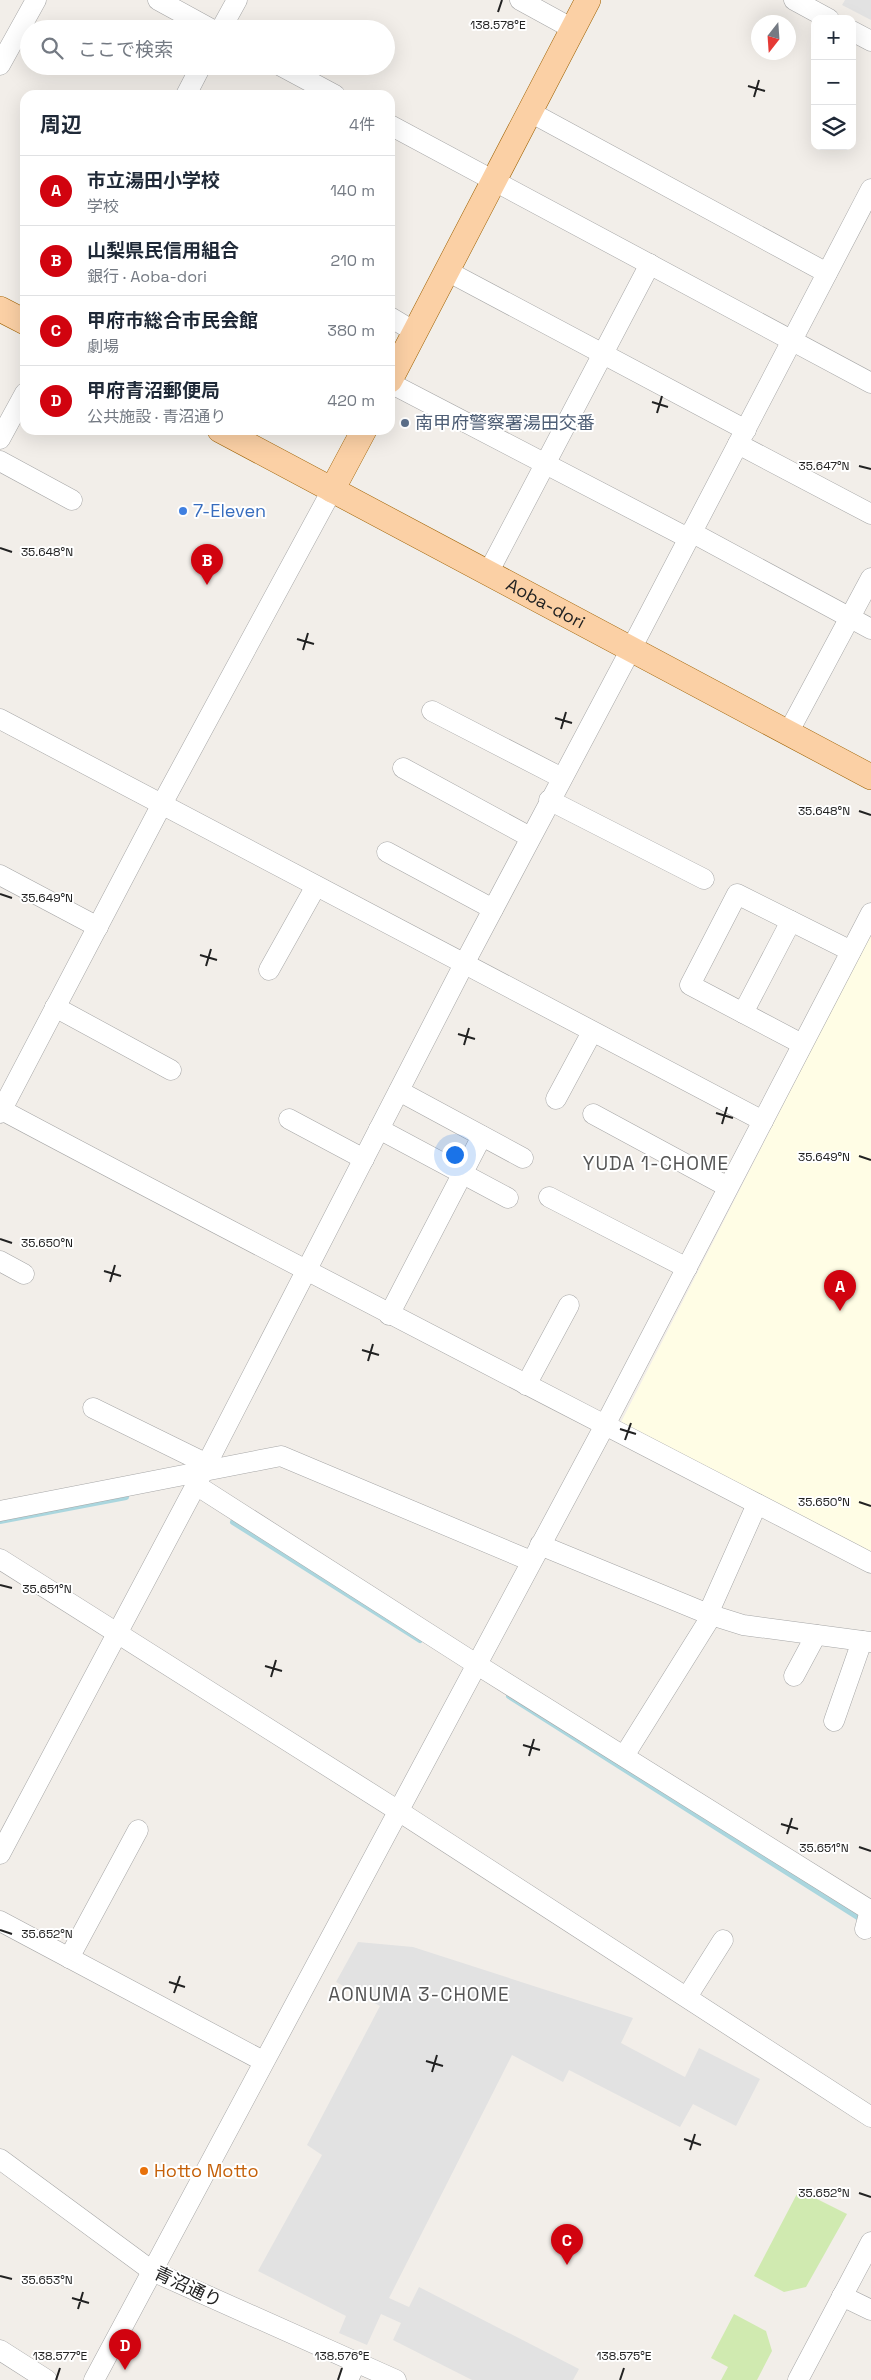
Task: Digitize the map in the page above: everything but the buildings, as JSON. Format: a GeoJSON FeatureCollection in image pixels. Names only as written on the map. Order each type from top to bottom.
{"type":"FeatureCollection","features":[{"type":"Feature","properties":{"kind":"main road"},"geometry":{"type":"LineString","coordinates":[[395,371],[588,0]]}},
{"type":"Feature","properties":{"kind":"main road"},"geometry":{"type":"LineString","coordinates":[[0,309],[20,319]]}},
{"type":"Feature","properties":{"kind":"main road","name":"Aoba-dori"},"geometry":{"type":"LineString","coordinates":[[229,435],[871,778]]}},
{"type":"Feature","properties":{"kind":"main road"},"geometry":{"type":"LineString","coordinates":[[332,490],[361,435]]}},
{"type":"Feature","properties":{"kind":"street"},"geometry":{"type":"LineString","coordinates":[[25,20],[36,0]]}},
{"type":"Feature","properties":{"kind":"street"},"geometry":{"type":"LineString","coordinates":[[158,0],[195,20]]}},
{"type":"Feature","properties":{"kind":"street"},"geometry":{"type":"LineString","coordinates":[[226,20],[237,0]]}},
{"type":"Feature","properties":{"kind":"street"},"geometry":{"type":"LineString","coordinates":[[520,0],[573,29]]}},
{"type":"Feature","properties":{"kind":"street"},"geometry":{"type":"LineString","coordinates":[[794,0],[822,15]]}},
{"type":"Feature","properties":{"kind":"street"},"geometry":{"type":"LineString","coordinates":[[0,65],[20,29]]}},
{"type":"Feature","properties":{"kind":"street"},"geometry":{"type":"LineString","coordinates":[[856,33],[871,42]]}},
{"type":"Feature","properties":{"kind":"street"},"geometry":{"type":"LineString","coordinates":[[189,90],[196,75]]}},
{"type":"Feature","properties":{"kind":"street"},"geometry":{"type":"LineString","coordinates":[[298,75],[326,90]]}},
{"type":"Feature","properties":{"kind":"street"},"geometry":{"type":"LineString","coordinates":[[530,112],[827,273]]}},
{"type":"Feature","properties":{"kind":"street"},"geometry":{"type":"LineString","coordinates":[[395,128],[871,383]]}},
{"type":"Feature","properties":{"kind":"street"},"geometry":{"type":"LineString","coordinates":[[0,1854],[118,1634],[549,800],[631,650],[871,189]]}},
{"type":"Feature","properties":{"kind":"street"},"geometry":{"type":"LineString","coordinates":[[488,573],[650,264]]}},
{"type":"Feature","properties":{"kind":"street"},"geometry":{"type":"LineString","coordinates":[[447,271],[603,353],[871,514]]}},
{"type":"Feature","properties":{"kind":"street"},"geometry":{"type":"LineString","coordinates":[[395,321],[415,332]]}},
{"type":"Feature","properties":{"kind":"street"},"geometry":{"type":"LineString","coordinates":[[395,384],[545,464],[690,535],[871,629]]}},
{"type":"Feature","properties":{"kind":"street"},"geometry":{"type":"LineString","coordinates":[[0,439],[20,402]]}},
{"type":"Feature","properties":{"kind":"street"},"geometry":{"type":"LineString","coordinates":[[0,461],[72,500]]}},
{"type":"Feature","properties":{"kind":"street"},"geometry":{"type":"LineString","coordinates":[[332,490],[162,804],[0,1111],[307,1270],[389,1315],[605,1424],[871,1563]]}},
{"type":"Feature","properties":{"kind":"street"},"geometry":{"type":"LineString","coordinates":[[788,733],[871,578]]}},
{"type":"Feature","properties":{"kind":"street"},"geometry":{"type":"LineString","coordinates":[[432,711],[562,778]]}},
{"type":"Feature","properties":{"kind":"street"},"geometry":{"type":"LineString","coordinates":[[0,719],[762,1122]]}},
{"type":"Feature","properties":{"kind":"street"},"geometry":{"type":"LineString","coordinates":[[403,768],[530,837]]}},
{"type":"Feature","properties":{"kind":"street"},"geometry":{"type":"LineString","coordinates":[[549,800],[704,879]]}},
{"type":"Feature","properties":{"kind":"street"},"geometry":{"type":"LineString","coordinates":[[387,852],[493,909]]}},
{"type":"Feature","properties":{"kind":"street"},"geometry":{"type":"LineString","coordinates":[[0,875],[98,927]]}},
{"type":"Feature","properties":{"kind":"street"},"geometry":{"type":"LineString","coordinates":[[269,970],[316,886]]}},
{"type":"Feature","properties":{"kind":"street"},"geometry":{"type":"LineString","coordinates":[[802,1044],[690,986],[738,894],[851,951]]}},
{"type":"Feature","properties":{"kind":"street"},"geometry":{"type":"LineString","coordinates":[[94,2380],[605,1424],[871,913]]}},
{"type":"Feature","properties":{"kind":"street"},"geometry":{"type":"LineString","coordinates":[[743,1013],[791,921]]}},
{"type":"Feature","properties":{"kind":"street"},"geometry":{"type":"LineString","coordinates":[[55,1008],[171,1070]]}},
{"type":"Feature","properties":{"kind":"street"},"geometry":{"type":"LineString","coordinates":[[556,1099],[592,1032]]}},
{"type":"Feature","properties":{"kind":"street"},"geometry":{"type":"LineString","coordinates":[[399,1091],[524,1158]]}},
{"type":"Feature","properties":{"kind":"street"},"geometry":{"type":"LineString","coordinates":[[593,1114],[728,1187]]}},
{"type":"Feature","properties":{"kind":"street"},"geometry":{"type":"LineString","coordinates":[[289,1120],[364,1159]]}},
{"type":"Feature","properties":{"kind":"street"},"geometry":{"type":"LineString","coordinates":[[379,1129],[508,1198]]}},
{"type":"Feature","properties":{"kind":"street"},"geometry":{"type":"LineString","coordinates":[[389,1315],[482,1136]]}},
{"type":"Feature","properties":{"kind":"street"},"geometry":{"type":"LineString","coordinates":[[549,1197],[687,1268]]}},
{"type":"Feature","properties":{"kind":"street"},"geometry":{"type":"LineString","coordinates":[[0,1261],[24,1274]]}},
{"type":"Feature","properties":{"kind":"street"},"geometry":{"type":"LineString","coordinates":[[526,1385],[569,1306]]}},
{"type":"Feature","properties":{"kind":"street"},"geometry":{"type":"LineString","coordinates":[[93,1408],[202,1473],[474,1669],[559,1723],[624,1756],[700,1812],[848,1906],[869,1917]]}},
{"type":"Feature","properties":{"kind":"street"},"geometry":{"type":"LineString","coordinates":[[0,1512],[52,1508],[114,1497],[202,1473],[281,1456],[536,1553],[743,1625],[867,1642],[834,1721]]}},
{"type":"Feature","properties":{"kind":"street"},"geometry":{"type":"LineString","coordinates":[[624,1756],[710,1614],[757,1504]]}},
{"type":"Feature","properties":{"kind":"street"},"geometry":{"type":"LineString","coordinates":[[0,1560],[398,1810],[871,2117]]}},
{"type":"Feature","properties":{"kind":"street"},"geometry":{"type":"LineString","coordinates":[[794,1676],[816,1635]]}},
{"type":"Feature","properties":{"kind":"street"},"geometry":{"type":"LineString","coordinates":[[69,1958],[138,1830]]}},
{"type":"Feature","properties":{"kind":"street"},"geometry":{"type":"LineString","coordinates":[[0,1921],[263,2061]]}},
{"type":"Feature","properties":{"kind":"street"},"geometry":{"type":"LineString","coordinates":[[687,1997],[723,1940]]}},
{"type":"Feature","properties":{"kind":"street","name":"青沼通り"},"geometry":{"type":"LineString","coordinates":[[0,2159],[152,2271],[352,2371],[396,2380]]}},
{"type":"Feature","properties":{"kind":"street"},"geometry":{"type":"LineString","coordinates":[[798,2380],[871,2242]]}},
{"type":"Feature","properties":{"kind":"street"},"geometry":{"type":"LineString","coordinates":[[842,2296],[871,2310]]}},
{"type":"Feature","properties":{"kind":"street"},"geometry":{"type":"LineString","coordinates":[[0,2350],[47,2380]]}},
{"type":"Feature","properties":{"kind":"shaded area"},"geometry":{"type":"Polygon","coordinates":[[[845,0],[871,0],[871,20],[842,5],[845,0]]]}},
{"type":"Feature","properties":{"kind":"shaded area"},"geometry":{"type":"Polygon","coordinates":[[[871,933],[871,1564],[617,1430],[871,933]]]}},
{"type":"Feature","properties":{"kind":"shaded area"},"geometry":{"type":"Polygon","coordinates":[[[358,1942],[413,1947],[633,2018],[621,2043],[685,2077],[699,2048],[760,2079],[736,2126],[693,2104],[680,2127],[569,2070],[563,2082],[512,2055],[389,2298],[409,2307],[419,2287],[579,2369],[573,2380],[472,2380],[393,2340],[401,2323],[381,2314],[367,2345],[339,2333],[346,2316],[258,2271],[322,2155],[307,2145],[380,2006],[336,1982],[358,1942]]]}},
{"type":"Feature","properties":{"kind":"green space"},"geometry":{"type":"Polygon","coordinates":[[[799,2190],[847,2214],[806,2287],[784,2292],[754,2276],[799,2190]]]}},
{"type":"Feature","properties":{"kind":"green space"},"geometry":{"type":"Polygon","coordinates":[[[734,2314],[766,2331],[772,2351],[757,2380],[721,2380],[728,2367],[711,2358],[734,2314]]]}},
{"type":"Feature","properties":{"kind":"waterway"},"geometry":{"type":"LineString","coordinates":[[0,1521],[126,1497]]}},
{"type":"Feature","properties":{"kind":"waterway"},"geometry":{"type":"LineString","coordinates":[[233,1522],[420,1640]]}},
{"type":"Feature","properties":{"kind":"waterway"},"geometry":{"type":"LineString","coordinates":[[509,1696],[864,1921]]}},
{"type":"Feature","properties":{"kind":"place","name":"南甲府警察署湯田交番"},"geometry":{"type":"Point","coordinates":[405,423]}},
{"type":"Feature","properties":{"kind":"place","name":"7-Eleven"},"geometry":{"type":"Point","coordinates":[183,511]}},
{"type":"Feature","properties":{"kind":"place","name":"山梨県民信用組合"},"geometry":{"type":"Point","coordinates":[207,585]}},
{"type":"Feature","properties":{"kind":"place","name":"市立湯田小学校"},"geometry":{"type":"Point","coordinates":[840,1311]}},
{"type":"Feature","properties":{"kind":"place","name":"Hotto Motto"},"geometry":{"type":"Point","coordinates":[144,2171]}},
{"type":"Feature","properties":{"kind":"place","name":"甲府市総合市民会館"},"geometry":{"type":"Point","coordinates":[567,2265]}},
{"type":"Feature","properties":{"kind":"place","name":"甲府青沼郵便局"},"geometry":{"type":"Point","coordinates":[125,2370]}},
{"type":"Feature","properties":{"kind":"district","name":"YUDA 1-CHOME"},"geometry":{"type":"Point","coordinates":[656,1163]}},
{"type":"Feature","properties":{"kind":"district","name":"AONUMA 3-CHOME"},"geometry":{"type":"Point","coordinates":[419,1994]}}]}
